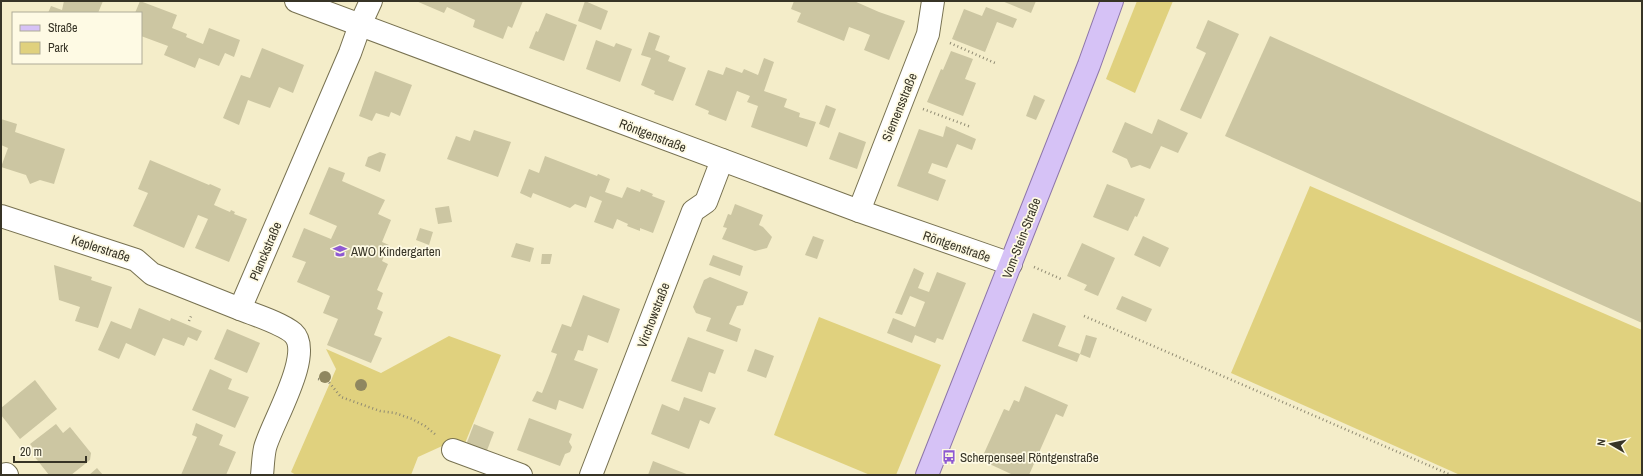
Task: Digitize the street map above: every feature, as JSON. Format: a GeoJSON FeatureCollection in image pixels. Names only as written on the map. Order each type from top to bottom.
{"type":"FeatureCollection","features":[{"type":"Feature","properties":{"kind":"main road","name":"Vom-Stein-Straße"},"geometry":{"type":"LineString","coordinates":[[927,475],[1012,261],[1112,1]]}},
{"type":"Feature","properties":{"kind":"street","name":"Röntgenstraße"},"geometry":{"type":"LineString","coordinates":[[296,1],[859,211],[1012,261]]}},
{"type":"Feature","properties":{"kind":"street","name":"Planckstraße"},"geometry":{"type":"LineString","coordinates":[[240,310],[371,1]]}},
{"type":"Feature","properties":{"kind":"street","name":"Siemensstraße"},"geometry":{"type":"LineString","coordinates":[[859,211],[928,34],[933,1]]}},
{"type":"Feature","properties":{"kind":"street","name":"Virchowstraße"},"geometry":{"type":"LineString","coordinates":[[591,475],[694,211],[706,202],[722,160]]}},
{"type":"Feature","properties":{"kind":"street","name":"Keplerstraße"},"geometry":{"type":"LineString","coordinates":[[1,216],[136,260],[152,274],[240,310]]}},
{"type":"Feature","properties":{"kind":"street"},"geometry":{"type":"LineString","coordinates":[[240,310],[266,319],[294,334],[298,344],[296,373],[265,447],[262,475]]}},
{"type":"Feature","properties":{"kind":"street"},"geometry":{"type":"LineString","coordinates":[[453,450],[521,475]]}},
{"type":"Feature","properties":{"kind":"path"},"geometry":{"type":"LineString","coordinates":[[928,34],[995,63]]}},
{"type":"Feature","properties":{"kind":"path"},"geometry":{"type":"LineString","coordinates":[[902,101],[971,128]]}},
{"type":"Feature","properties":{"kind":"path"},"geometry":{"type":"LineString","coordinates":[[1012,261],[1061,279]]}},
{"type":"Feature","properties":{"kind":"path"},"geometry":{"type":"LineString","coordinates":[[1084,316],[1451,475]]}},
{"type":"Feature","properties":{"kind":"path"},"geometry":{"type":"LineString","coordinates":[[296,373],[328,381],[341,397],[380,411],[395,413],[412,419],[424,426],[453,450]]}},
{"type":"Feature","properties":{"kind":"green space"},"geometry":{"type":"Polygon","coordinates":[[[1137,1],[1173,1],[1135,93],[1106,79],[1137,1]]]}},
{"type":"Feature","properties":{"kind":"green space"},"geometry":{"type":"Polygon","coordinates":[[[1310,186],[1642,330],[1642,475],[1460,475],[1231,373],[1310,186]]]}},
{"type":"Feature","properties":{"kind":"green space"},"geometry":{"type":"Polygon","coordinates":[[[819,317],[941,365],[896,475],[870,475],[774,435],[819,317]]]}},
{"type":"Feature","properties":{"kind":"green space"},"geometry":{"type":"Polygon","coordinates":[[[449,336],[501,355],[463,448],[451,442],[418,457],[411,475],[296,475],[291,472],[336,369],[326,349],[381,373],[449,336]]]}},
{"type":"Feature","properties":{"kind":"building"},"geometry":{"type":"Polygon","coordinates":[[[64,1],[103,1],[98,12],[48,12],[51,6],[62,10],[64,1]]]}},
{"type":"Feature","properties":{"kind":"building"},"geometry":{"type":"Polygon","coordinates":[[[140,1],[177,15],[172,28],[187,34],[186,37],[203,44],[209,28],[240,40],[234,57],[225,53],[219,66],[199,58],[195,68],[164,55],[168,46],[142,36],[142,12],[135,12],[140,1]]]}},
{"type":"Feature","properties":{"kind":"building"},"geometry":{"type":"Polygon","coordinates":[[[416,1],[523,1],[512,28],[508,26],[503,39],[473,27],[475,20],[447,7],[444,13],[416,1]]]}},
{"type":"Feature","properties":{"kind":"building"},"geometry":{"type":"Polygon","coordinates":[[[585,1],[608,11],[601,30],[578,21],[585,1]]]}},
{"type":"Feature","properties":{"kind":"building"},"geometry":{"type":"Polygon","coordinates":[[[794,1],[854,1],[905,21],[889,60],[864,50],[870,35],[849,27],[844,41],[797,22],[801,13],[791,9],[794,1]]]}},
{"type":"Feature","properties":{"kind":"building"},"geometry":{"type":"Polygon","coordinates":[[[1002,1],[1036,1],[1031,13],[1002,1]]]}},
{"type":"Feature","properties":{"kind":"building"},"geometry":{"type":"Polygon","coordinates":[[[986,7],[1017,19],[1013,28],[997,22],[985,52],[952,39],[964,9],[982,16],[986,7]]]}},
{"type":"Feature","properties":{"kind":"building"},"geometry":{"type":"Polygon","coordinates":[[[546,13],[577,25],[564,61],[529,48],[546,13]]]}},
{"type":"Feature","properties":{"kind":"building"},"geometry":{"type":"Polygon","coordinates":[[[1208,20],[1239,34],[1201,119],[1180,110],[1206,53],[1196,48],[1208,20]]]}},
{"type":"Feature","properties":{"kind":"building"},"geometry":{"type":"Polygon","coordinates":[[[649,32],[660,36],[655,50],[670,56],[668,61],[686,68],[673,101],[654,94],[655,91],[641,85],[651,58],[641,55],[649,32]]]}},
{"type":"Feature","properties":{"kind":"building"},"geometry":{"type":"Polygon","coordinates":[[[1270,36],[1642,203],[1642,323],[1225,136],[1270,36]]]}},
{"type":"Feature","properties":{"kind":"building"},"geometry":{"type":"Polygon","coordinates":[[[596,40],[614,47],[616,43],[632,49],[620,82],[586,69],[596,40]]]}},
{"type":"Feature","properties":{"kind":"building"},"geometry":{"type":"Polygon","coordinates":[[[262,48],[304,65],[293,93],[279,87],[270,108],[248,100],[239,125],[223,118],[241,75],[250,78],[262,48]]]}},
{"type":"Feature","properties":{"kind":"building"},"geometry":{"type":"Polygon","coordinates":[[[951,51],[973,59],[965,79],[976,83],[963,116],[927,102],[941,69],[943,70],[951,51]]]}},
{"type":"Feature","properties":{"kind":"building"},"geometry":{"type":"Polygon","coordinates":[[[764,58],[774,62],[764,91],[787,99],[784,107],[800,113],[799,117],[816,122],[807,147],[751,127],[758,106],[747,102],[750,96],[737,91],[726,121],[708,114],[709,111],[695,105],[708,70],[723,75],[726,67],[742,73],[744,69],[758,75],[764,58]]]}},
{"type":"Feature","properties":{"kind":"building"},"geometry":{"type":"Polygon","coordinates":[[[375,71],[412,85],[400,116],[391,112],[389,117],[376,113],[372,121],[359,116],[375,71]]]}},
{"type":"Feature","properties":{"kind":"building"},"geometry":{"type":"Polygon","coordinates":[[[1034,95],[1045,100],[1036,120],[1026,116],[1034,95]]]}},
{"type":"Feature","properties":{"kind":"building"},"geometry":{"type":"Polygon","coordinates":[[[826,105],[836,109],[829,128],[819,124],[826,105]]]}},
{"type":"Feature","properties":{"kind":"building"},"geometry":{"type":"Polygon","coordinates":[[[1,119],[17,124],[15,132],[65,149],[54,184],[40,180],[30,184],[26,175],[1,167],[8,148],[1,145],[1,119]]]}},
{"type":"Feature","properties":{"kind":"building"},"geometry":{"type":"Polygon","coordinates":[[[1158,119],[1188,133],[1178,153],[1161,146],[1150,169],[1140,165],[1131,168],[1127,159],[1112,152],[1125,122],[1152,134],[1158,119]]]}},
{"type":"Feature","properties":{"kind":"building"},"geometry":{"type":"Polygon","coordinates":[[[946,126],[976,139],[972,150],[957,144],[947,168],[932,163],[928,173],[946,180],[938,201],[897,186],[919,129],[943,137],[946,126]]]}},
{"type":"Feature","properties":{"kind":"building"},"geometry":{"type":"Polygon","coordinates":[[[474,130],[511,142],[498,177],[447,159],[456,136],[470,141],[474,130]]]}},
{"type":"Feature","properties":{"kind":"building"},"geometry":{"type":"Polygon","coordinates":[[[839,132],[866,142],[857,169],[829,159],[839,132]]]}},
{"type":"Feature","properties":{"kind":"building"},"geometry":{"type":"Polygon","coordinates":[[[380,152],[386,154],[380,172],[365,166],[368,157],[380,152]]]}},
{"type":"Feature","properties":{"kind":"building"},"geometry":{"type":"Polygon","coordinates":[[[545,156],[597,176],[598,174],[610,179],[605,192],[622,198],[627,187],[640,192],[641,189],[653,194],[652,196],[665,201],[653,233],[640,228],[640,231],[627,226],[628,224],[617,219],[613,229],[594,222],[602,201],[590,196],[586,208],[575,204],[570,208],[533,193],[531,198],[520,193],[529,169],[539,173],[545,156]]]}},
{"type":"Feature","properties":{"kind":"building"},"geometry":{"type":"Polygon","coordinates":[[[150,160],[221,189],[214,205],[230,212],[231,210],[235,212],[234,214],[247,219],[229,262],[195,248],[208,219],[198,215],[184,248],[133,226],[148,193],[138,189],[150,160]]]}},
{"type":"Feature","properties":{"kind":"building","name":"AWO Kindergarten"},"geometry":{"type":"Polygon","coordinates":[[[329,167],[345,173],[342,181],[385,200],[378,214],[391,220],[382,242],[389,245],[382,261],[388,264],[377,290],[383,293],[377,309],[383,312],[374,335],[382,338],[371,363],[327,345],[338,319],[323,313],[330,296],[297,282],[306,262],[292,257],[304,228],[331,239],[337,226],[309,214],[329,167]]]}},
{"type":"Feature","properties":{"kind":"building"},"geometry":{"type":"Polygon","coordinates":[[[1107,184],[1145,199],[1137,217],[1135,216],[1128,231],[1093,217],[1107,184]]]}},
{"type":"Feature","properties":{"kind":"building"},"geometry":{"type":"Polygon","coordinates":[[[735,204],[763,215],[759,225],[763,227],[772,237],[767,248],[755,251],[722,239],[727,228],[723,227],[728,214],[731,215],[735,204]]]}},
{"type":"Feature","properties":{"kind":"building"},"geometry":{"type":"Polygon","coordinates":[[[449,206],[452,222],[438,224],[435,208],[449,206]]]}},
{"type":"Feature","properties":{"kind":"building"},"geometry":{"type":"Polygon","coordinates":[[[420,228],[433,232],[429,245],[416,240],[420,228]]]}},
{"type":"Feature","properties":{"kind":"building"},"geometry":{"type":"Polygon","coordinates":[[[813,236],[824,240],[817,259],[805,255],[813,236]]]}},
{"type":"Feature","properties":{"kind":"building"},"geometry":{"type":"Polygon","coordinates":[[[1143,236],[1169,248],[1160,267],[1134,255],[1143,236]]]}},
{"type":"Feature","properties":{"kind":"building"},"geometry":{"type":"Polygon","coordinates":[[[516,243],[534,248],[530,262],[511,257],[516,243]]]}},
{"type":"Feature","properties":{"kind":"building"},"geometry":{"type":"Polygon","coordinates":[[[1082,243],[1115,258],[1098,296],[1084,290],[1087,285],[1067,276],[1082,243]]]}},
{"type":"Feature","properties":{"kind":"building"},"geometry":{"type":"Polygon","coordinates":[[[542,254],[552,254],[550,264],[541,264],[542,254]]]}},
{"type":"Feature","properties":{"kind":"building"},"geometry":{"type":"Polygon","coordinates":[[[713,255],[743,266],[740,276],[709,265],[713,255]]]}},
{"type":"Feature","properties":{"kind":"building"},"geometry":{"type":"Polygon","coordinates":[[[54,265],[92,277],[91,280],[112,287],[98,328],[75,321],[80,307],[59,300],[54,265]]]}},
{"type":"Feature","properties":{"kind":"building"},"geometry":{"type":"Polygon","coordinates":[[[914,268],[924,273],[918,288],[929,292],[937,272],[966,283],[943,340],[937,338],[935,343],[915,335],[912,343],[887,333],[893,318],[915,327],[925,302],[910,296],[902,315],[895,313],[914,268]]]}},
{"type":"Feature","properties":{"kind":"building"},"geometry":{"type":"Polygon","coordinates":[[[710,277],[748,292],[743,305],[737,306],[729,324],[741,329],[737,342],[706,331],[711,318],[696,313],[693,307],[704,280],[710,277]]]}},
{"type":"Feature","properties":{"kind":"building"},"geometry":{"type":"Polygon","coordinates":[[[583,295],[620,309],[608,343],[588,335],[583,351],[578,350],[574,360],[598,369],[583,409],[559,400],[556,410],[532,401],[537,391],[542,393],[550,373],[557,354],[551,352],[562,324],[571,327],[583,295]]]}},
{"type":"Feature","properties":{"kind":"building"},"geometry":{"type":"Polygon","coordinates":[[[1122,296],[1152,309],[1146,322],[1116,309],[1122,296]]]}},
{"type":"Feature","properties":{"kind":"building"},"geometry":{"type":"Polygon","coordinates":[[[139,308],[170,321],[171,318],[202,331],[197,341],[188,337],[184,346],[163,338],[155,356],[126,343],[119,359],[98,350],[111,321],[131,329],[139,308]]]}},
{"type":"Feature","properties":{"kind":"building"},"geometry":{"type":"Polygon","coordinates":[[[1033,313],[1066,326],[1058,346],[1080,354],[1077,362],[1022,341],[1033,313]]]}},
{"type":"Feature","properties":{"kind":"building"},"geometry":{"type":"Polygon","coordinates":[[[227,329],[260,343],[247,373],[214,359],[227,329]]]}},
{"type":"Feature","properties":{"kind":"building"},"geometry":{"type":"Polygon","coordinates":[[[1086,335],[1097,338],[1090,358],[1080,354],[1086,335]]]}},
{"type":"Feature","properties":{"kind":"building"},"geometry":{"type":"Polygon","coordinates":[[[688,337],[724,350],[715,374],[709,372],[702,392],[671,381],[688,337]]]}},
{"type":"Feature","properties":{"kind":"building"},"geometry":{"type":"Polygon","coordinates":[[[755,349],[774,356],[766,378],[747,371],[755,349]]]}},
{"type":"Feature","properties":{"kind":"building"},"geometry":{"type":"Polygon","coordinates":[[[210,369],[232,379],[228,389],[249,397],[235,428],[192,410],[210,369]]]}},
{"type":"Feature","properties":{"kind":"building"},"geometry":{"type":"Polygon","coordinates":[[[35,380],[57,409],[20,439],[1,415],[1,408],[35,380]]]}},
{"type":"Feature","properties":{"kind":"building"},"geometry":{"type":"Polygon","coordinates":[[[1025,386],[1068,405],[1063,417],[1056,414],[1029,475],[1011,475],[981,460],[1004,409],[1009,411],[1014,400],[1019,402],[1025,386]]]}},
{"type":"Feature","properties":{"kind":"building"},"geometry":{"type":"Polygon","coordinates":[[[684,397],[716,408],[709,424],[700,420],[689,449],[651,434],[662,404],[679,411],[684,397]]]}},
{"type":"Feature","properties":{"kind":"building"},"geometry":{"type":"Polygon","coordinates":[[[529,418],[572,434],[569,442],[572,447],[570,452],[565,454],[560,466],[517,450],[529,418]]]}},
{"type":"Feature","properties":{"kind":"building"},"geometry":{"type":"Polygon","coordinates":[[[196,423],[223,435],[219,445],[236,452],[226,475],[181,475],[197,437],[192,435],[196,423]]]}},
{"type":"Feature","properties":{"kind":"building"},"geometry":{"type":"Polygon","coordinates":[[[56,424],[63,433],[70,427],[91,453],[90,460],[71,475],[49,475],[34,456],[37,453],[30,444],[56,424]]]}},
{"type":"Feature","properties":{"kind":"building"},"geometry":{"type":"Polygon","coordinates":[[[474,424],[494,432],[486,453],[466,445],[474,424]]]}},
{"type":"Feature","properties":{"kind":"building"},"geometry":{"type":"Polygon","coordinates":[[[653,461],[689,475],[648,475],[653,461]]]}},
{"type":"Feature","properties":{"kind":"building"},"geometry":{"type":"Polygon","coordinates":[[[97,468],[103,475],[89,475],[97,468]]]}},
{"type":"Feature","properties":{"kind":"place","name":"AWO Kindergarten"},"geometry":{"type":"Point","coordinates":[340,251]}},
{"type":"Feature","properties":{"kind":"place","name":"Scherpenseel Röntgenstraße"},"geometry":{"type":"Point","coordinates":[949,457]}}]}
